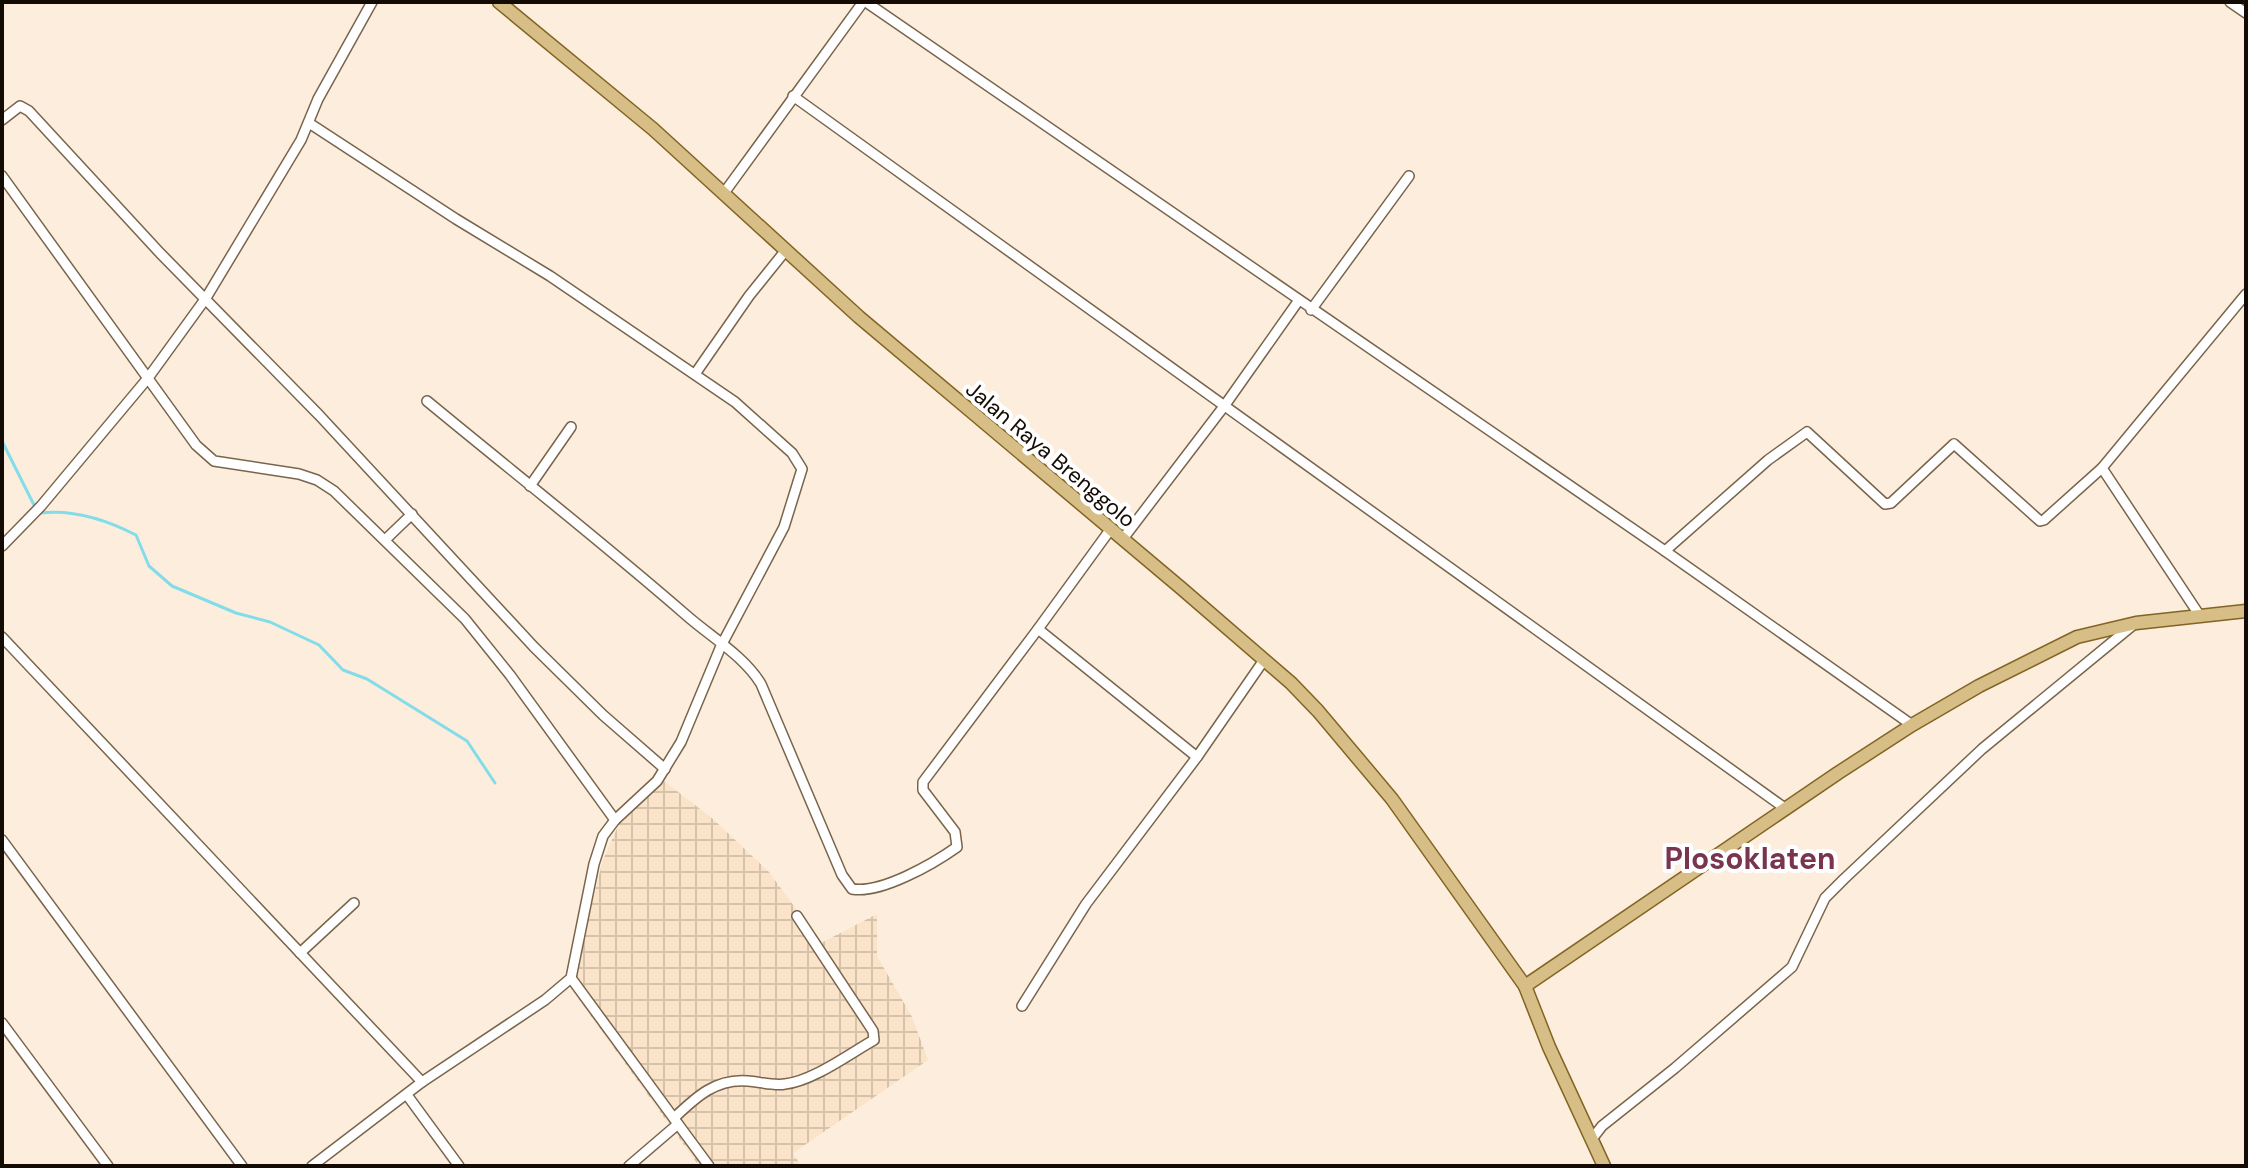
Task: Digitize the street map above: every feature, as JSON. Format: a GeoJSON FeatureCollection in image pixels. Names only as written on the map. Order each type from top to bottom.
{"type":"FeatureCollection","features":[{"type":"Feature","properties":{"kind":"main road","name":"Jalan Raya Brenggolo"},"geometry":{"type":"LineString","coordinates":[[499,2],[632,111],[930,379],[1264,660],[1318,711],[1392,799],[1525,986],[1549,1047],[1604,1166]]}},
{"type":"Feature","properties":{"kind":"main road"},"geometry":{"type":"LineString","coordinates":[[1525,986],[1912,725],[1979,686],[2077,637],[2136,623],[2246,611]]}},
{"type":"Feature","properties":{"kind":"street"},"geometry":{"type":"LineString","coordinates":[[2,546],[41,506],[148,378],[206,298],[255,220],[372,2]]}},
{"type":"Feature","properties":{"kind":"street"},"geometry":{"type":"LineString","coordinates":[[724,193],[864,2],[1665,551],[1912,725]]}},
{"type":"Feature","properties":{"kind":"street"},"geometry":{"type":"LineString","coordinates":[[2230,2],[2246,13]]}},
{"type":"Feature","properties":{"kind":"street"},"geometry":{"type":"LineString","coordinates":[[793,96],[1786,809]]}},
{"type":"Feature","properties":{"kind":"street"},"geometry":{"type":"LineString","coordinates":[[2,120],[14,109],[24,107],[412,514],[534,647],[603,715],[665,769]]}},
{"type":"Feature","properties":{"kind":"street"},"geometry":{"type":"LineString","coordinates":[[309,123],[550,276],[735,402],[792,453],[802,469],[784,527],[721,646],[681,742],[657,781],[615,820],[603,836],[594,864],[571,978],[545,1000],[422,1082],[312,1166]]}},
{"type":"Feature","properties":{"kind":"street"},"geometry":{"type":"LineString","coordinates":[[2,176],[196,445],[214,461],[299,474],[317,480],[334,491],[465,619],[510,675],[615,820]]}},
{"type":"Feature","properties":{"kind":"street"},"geometry":{"type":"LineString","coordinates":[[1311,310],[1409,176]]}},
{"type":"Feature","properties":{"kind":"street"},"geometry":{"type":"LineString","coordinates":[[695,374],[749,296],[786,250]]}},
{"type":"Feature","properties":{"kind":"street"},"geometry":{"type":"LineString","coordinates":[[1665,551],[1768,460],[1807,432],[1888,504],[1954,444],[2040,521],[2102,468],[2246,294]]}},
{"type":"Feature","properties":{"kind":"street"},"geometry":{"type":"LineString","coordinates":[[1122,540],[1225,405],[1299,300]]}},
{"type":"Feature","properties":{"kind":"street"},"geometry":{"type":"LineString","coordinates":[[427,401],[641,576],[721,646],[751,667],[842,875],[852,889],[887,883],[940,860],[957,847],[955,832],[923,790],[923,782],[1110,530]]}},
{"type":"Feature","properties":{"kind":"street"},"geometry":{"type":"LineString","coordinates":[[530,486],[571,427]]}},
{"type":"Feature","properties":{"kind":"street"},"geometry":{"type":"LineString","coordinates":[[2102,468],[2200,616]]}},
{"type":"Feature","properties":{"kind":"street"},"geometry":{"type":"LineString","coordinates":[[385,540],[412,514]]}},
{"type":"Feature","properties":{"kind":"street"},"geometry":{"type":"LineString","coordinates":[[1592,1139],[1602,1126],[1792,967],[1825,898],[1844,879],[1982,749],[2136,623]]}},
{"type":"Feature","properties":{"kind":"street"},"geometry":{"type":"LineString","coordinates":[[1038,629],[1197,757]]}},
{"type":"Feature","properties":{"kind":"street"},"geometry":{"type":"LineString","coordinates":[[2,637],[422,1082]]}},
{"type":"Feature","properties":{"kind":"street"},"geometry":{"type":"LineString","coordinates":[[1022,1006],[1086,904],[1197,757],[1264,660]]}},
{"type":"Feature","properties":{"kind":"street"},"geometry":{"type":"LineString","coordinates":[[2,840],[242,1166]]}},
{"type":"Feature","properties":{"kind":"street"},"geometry":{"type":"LineString","coordinates":[[300,953],[354,903]]}},
{"type":"Feature","properties":{"kind":"street"},"geometry":{"type":"LineString","coordinates":[[629,1166],[698,1096],[722,1082],[783,1085],[801,1080],[874,1040],[873,1031],[797,916]]}},
{"type":"Feature","properties":{"kind":"street"},"geometry":{"type":"LineString","coordinates":[[571,978],[709,1166]]}},
{"type":"Feature","properties":{"kind":"street"},"geometry":{"type":"LineString","coordinates":[[2,1023],[108,1166]]}},
{"type":"Feature","properties":{"kind":"street"},"geometry":{"type":"LineString","coordinates":[[407,1095],[459,1166]]}},
{"type":"Feature","properties":{"kind":"shaded area"},"geometry":{"type":"Polygon","coordinates":[[[664,781],[713,819],[769,872],[821,943],[877,914],[877,956],[912,1017],[928,1060],[793,1153],[801,1166],[699,1166],[570,987],[603,860],[619,824],[664,781]]]}},
{"type":"Feature","properties":{"kind":"waterway"},"geometry":{"type":"LineString","coordinates":[[2,441],[35,507]]}},
{"type":"Feature","properties":{"kind":"waterway"},"geometry":{"type":"LineString","coordinates":[[40,513],[90,517],[136,535],[149,566],[172,586],[236,613],[270,622],[319,645],[343,670],[367,679],[467,741],[495,783]]}},
{"type":"Feature","properties":{"kind":"district","name":"Plosoklaten"},"geometry":{"type":"Point","coordinates":[1750,859]}}]}
